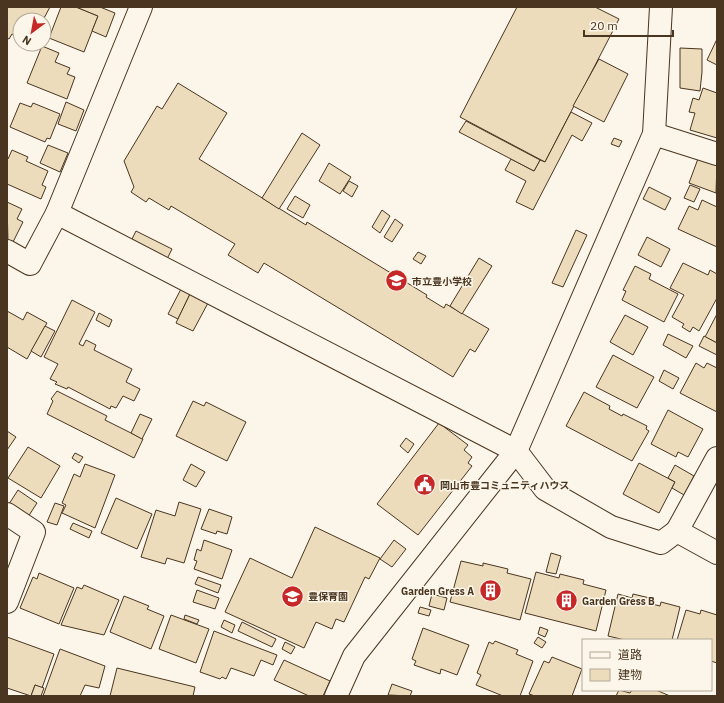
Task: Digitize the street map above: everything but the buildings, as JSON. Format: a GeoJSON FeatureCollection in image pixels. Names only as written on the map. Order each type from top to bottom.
{"type":"FeatureCollection","features":[{"type":"Feature","properties":{"kind":"street"},"geometry":{"type":"LineString","coordinates":[[7,251],[30,264],[57,213],[141,7]]}},
{"type":"Feature","properties":{"kind":"street"},"geometry":{"type":"LineString","coordinates":[[336,696],[354,656],[516,451],[654,134],[662,7]]}},
{"type":"Feature","properties":{"kind":"street"},"geometry":{"type":"LineString","coordinates":[[654,134],[717,154]]}},
{"type":"Feature","properties":{"kind":"street"},"geometry":{"type":"LineString","coordinates":[[57,213],[516,451],[545,489],[611,527],[661,543],[676,531],[717,458]]}},
{"type":"Feature","properties":{"kind":"street"},"geometry":{"type":"LineString","coordinates":[[7,514],[34,532],[7,602]]}},
{"type":"Feature","properties":{"kind":"street"},"geometry":{"type":"LineString","coordinates":[[676,531],[717,553]]}},
{"type":"Feature","properties":{"kind":"place","name":"市立豊小学校"},"geometry":{"type":"Point","coordinates":[397,281]}},
{"type":"Feature","properties":{"kind":"place","name":"岡山市豊コミュニティハウス"},"geometry":{"type":"Point","coordinates":[424,485]}},
{"type":"Feature","properties":{"kind":"place","name":"Garden Gress A"},"geometry":{"type":"Point","coordinates":[490,591]}},
{"type":"Feature","properties":{"kind":"place","name":"豊保育園"},"geometry":{"type":"Point","coordinates":[293,596]}},
{"type":"Feature","properties":{"kind":"place","name":"Garden Gress B"},"geometry":{"type":"Point","coordinates":[566,601]}}]}
